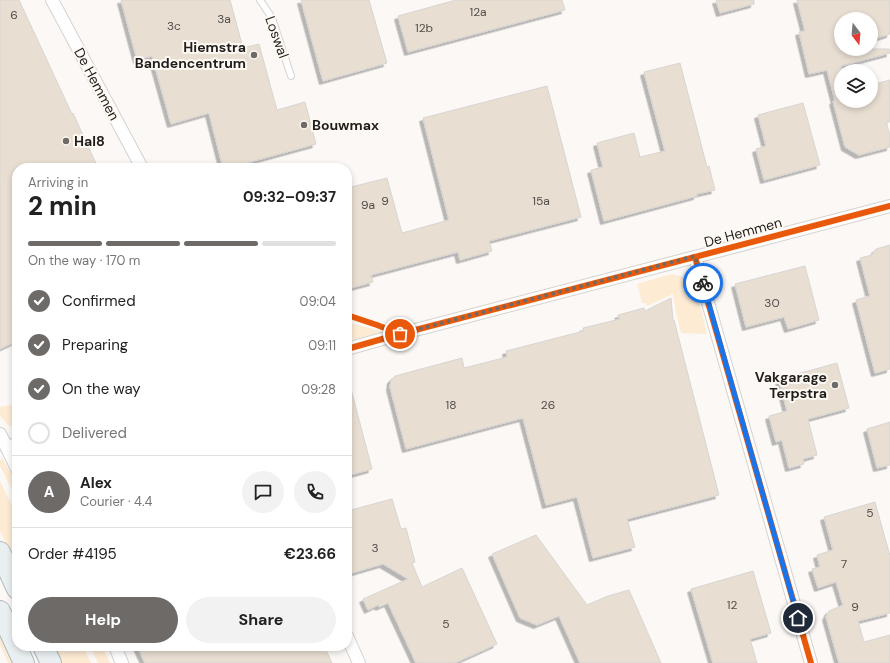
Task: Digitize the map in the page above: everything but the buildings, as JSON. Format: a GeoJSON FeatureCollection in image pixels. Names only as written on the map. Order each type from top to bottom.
{"type":"FeatureCollection","features":[{"type":"Feature","properties":{"kind":"main road"},"geometry":{"type":"LineString","coordinates":[[0,552],[12,578]]}},
{"type":"Feature","properties":{"kind":"main road"},"geometry":{"type":"LineString","coordinates":[[0,611],[12,637]]}},
{"type":"Feature","properties":{"kind":"main road"},"geometry":{"type":"LineString","coordinates":[[18,651],[24,663]]}},
{"type":"Feature","properties":{"kind":"main road"},"geometry":{"type":"LineString","coordinates":[[45,651],[51,663]]}},
{"type":"Feature","properties":{"kind":"street","name":"De Hemmen"},"geometry":{"type":"LineString","coordinates":[[52,0],[139,163]]}},
{"type":"Feature","properties":{"kind":"street","name":"De Hemmen"},"geometry":{"type":"LineString","coordinates":[[352,348],[695,256],[890,206]]}},
{"type":"Feature","properties":{"kind":"street"},"geometry":{"type":"LineString","coordinates":[[695,256],[811,663]]}},
{"type":"Feature","properties":{"kind":"street"},"geometry":{"type":"LineString","coordinates":[[0,434],[12,446]]}},
{"type":"Feature","properties":{"kind":"street"},"geometry":{"type":"LineString","coordinates":[[352,647],[359,663]]}},
{"type":"Feature","properties":{"kind":"street"},"geometry":{"type":"LineString","coordinates":[[116,651],[122,663]]}},
{"type":"Feature","properties":{"kind":"lane","name":"Loswal"},"geometry":{"type":"LineString","coordinates":[[260,0],[272,18],[291,76]]}},
{"type":"Feature","properties":{"kind":"shaded area"},"geometry":{"type":"Polygon","coordinates":[[[672,274],[684,278],[693,288],[702,312],[707,334],[681,333],[673,294],[647,306],[646,303],[642,303],[637,284],[672,274]]]}},
{"type":"Feature","properties":{"kind":"shaded area"},"geometry":{"type":"Polygon","coordinates":[[[352,323],[384,332],[352,340],[352,323]]]}},
{"type":"Feature","properties":{"kind":"shaded area"},"geometry":{"type":"Polygon","coordinates":[[[12,405],[12,427],[0,416],[0,407],[12,405]]]}},
{"type":"Feature","properties":{"kind":"shaded area"},"geometry":{"type":"Polygon","coordinates":[[[2,458],[12,475],[12,490],[0,466],[0,461],[2,458]]]}},
{"type":"Feature","properties":{"kind":"shaded area"},"geometry":{"type":"Polygon","coordinates":[[[0,481],[12,506],[12,557],[0,531],[0,481]]]}},
{"type":"Feature","properties":{"kind":"shaded area"},"geometry":{"type":"Polygon","coordinates":[[[0,630],[15,663],[8,663],[0,645],[0,630]]]}},
{"type":"Feature","properties":{"kind":"shaded area"},"geometry":{"type":"Polygon","coordinates":[[[55,651],[85,651],[91,663],[61,663],[55,651]]]}},
{"type":"Feature","properties":{"kind":"shaded area"},"geometry":{"type":"Polygon","coordinates":[[[92,651],[104,651],[110,663],[98,663],[92,651]]]}},
{"type":"Feature","properties":{"kind":"cycle path"},"geometry":{"type":"LineString","coordinates":[[352,348],[890,206]]}},
{"type":"Feature","properties":{"kind":"cycle path"},"geometry":{"type":"LineString","coordinates":[[695,257],[811,663]]}},
{"type":"Feature","properties":{"kind":"cycle path"},"geometry":{"type":"LineString","coordinates":[[352,317],[400,334]]}},
{"type":"Feature","properties":{"kind":"way so far"},"geometry":{"type":"LineString","coordinates":[[400,334],[695,256],[703,283]]}},
{"type":"Feature","properties":{"kind":"place","name":"Hiemstra Bandencentrum"},"geometry":{"type":"Point","coordinates":[254,55]}},
{"type":"Feature","properties":{"kind":"place","name":"Bouwmax"},"geometry":{"type":"Point","coordinates":[304,125]}},
{"type":"Feature","properties":{"kind":"place","name":"Hal8"},"geometry":{"type":"Point","coordinates":[66,141]}},
{"type":"Feature","properties":{"kind":"place","name":"Vakgarage Terpstra"},"geometry":{"type":"Point","coordinates":[835,385]}},
{"type":"Feature","properties":{"kind":"route"},"geometry":{"type":"LineString","coordinates":[[703,283],[798,618]]}}]}
